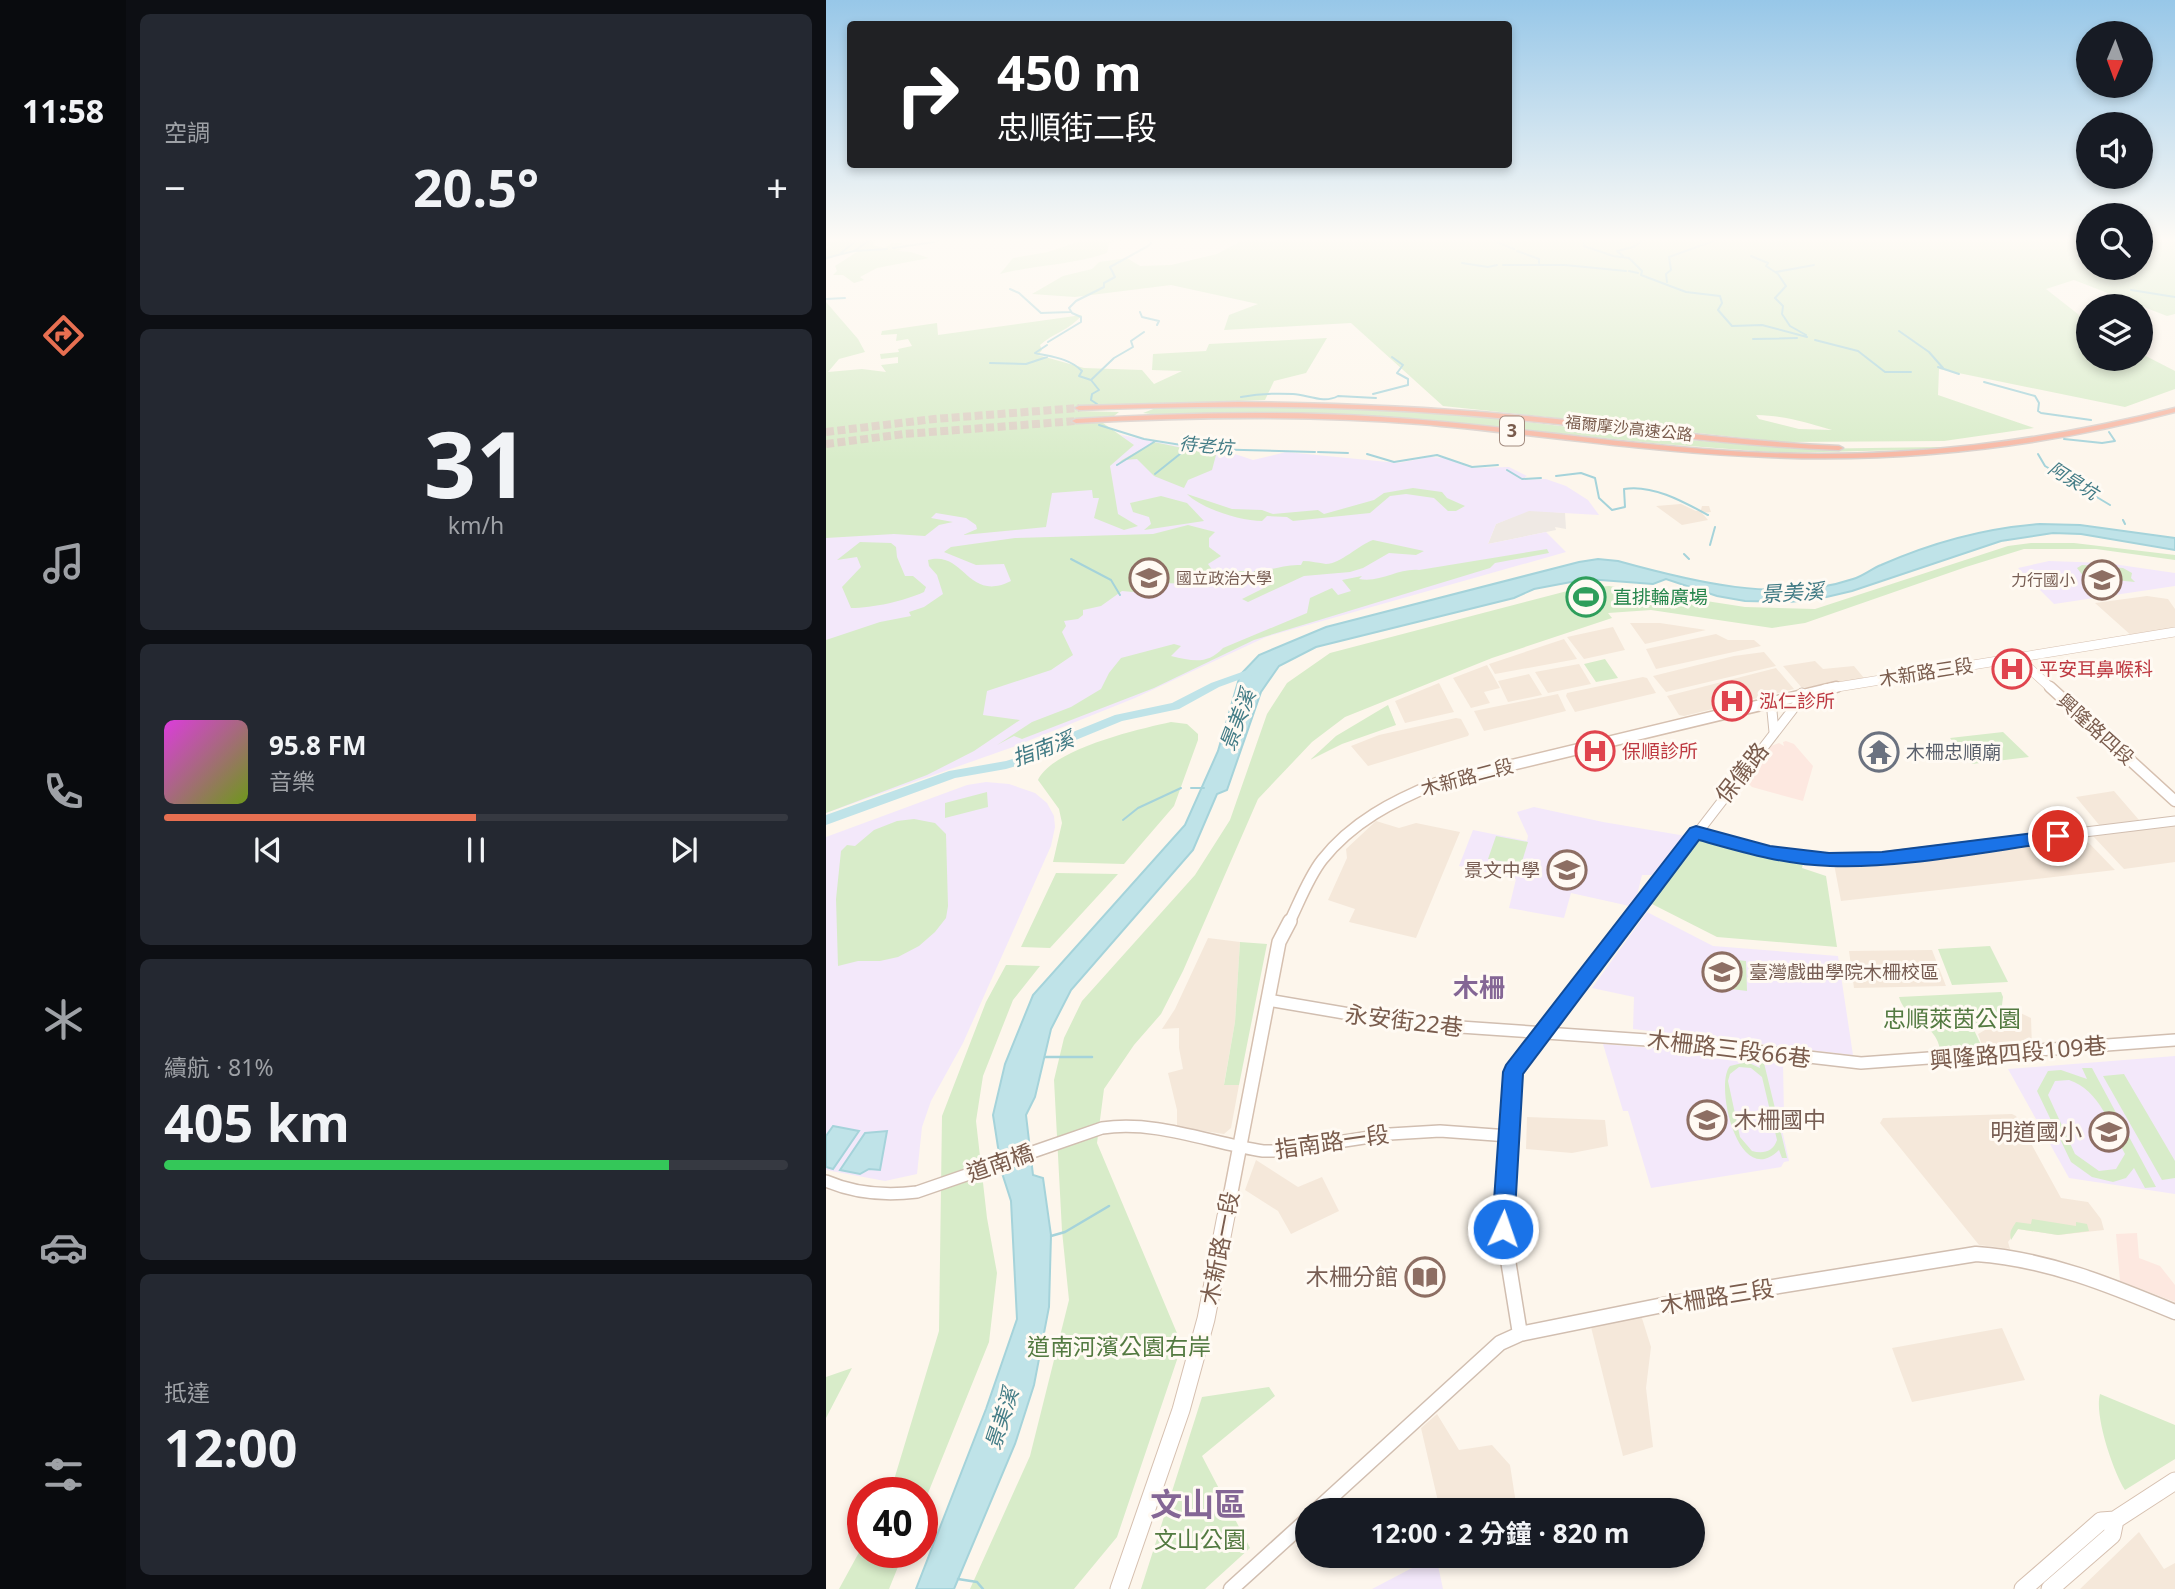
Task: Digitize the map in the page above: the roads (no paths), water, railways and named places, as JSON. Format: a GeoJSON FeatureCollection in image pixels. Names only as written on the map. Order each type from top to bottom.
{"type":"FeatureCollection","features":[{"type":"Feature","properties":{"kind":"highway","name":"福爾摩沙高速公路"},"geometry":{"type":"LineString","coordinates":[[1079,408],[1315,404],[1503,416],[1771,445],[1944,449],[2088,425],[2175,402]]}},
{"type":"Feature","properties":{"kind":"highway"},"geometry":{"type":"LineString","coordinates":[[1315,404],[1389,404]]}},
{"type":"Feature","properties":{"kind":"highway"},"geometry":{"type":"LineString","coordinates":[[1132,417],[1137,405]]}},
{"type":"Feature","properties":{"kind":"highway"},"geometry":{"type":"LineString","coordinates":[[1435,407],[1503,416]]}},
{"type":"Feature","properties":{"kind":"highway","name":"福爾摩沙高速公路"},"geometry":{"type":"LineString","coordinates":[[1076,421],[1132,417],[1251,416],[1416,422],[1766,454],[1824,456],[1944,449],[2070,436],[2175,410]]}},
{"type":"Feature","properties":{"kind":"main road","name":"木新路三段"},"geometry":{"type":"LineString","coordinates":[[1802,693],[2175,632]]}},
{"type":"Feature","properties":{"kind":"main road","name":"興隆路四段"},"geometry":{"type":"LineString","coordinates":[[2020,657],[2175,795]]}},
{"type":"Feature","properties":{"kind":"main road","name":"興隆路四段"},"geometry":{"type":"LineString","coordinates":[[2020,657],[2175,801]]}},
{"type":"Feature","properties":{"kind":"main road","name":"木新路二段"},"geometry":{"type":"LineString","coordinates":[[1240,1146],[1279,942],[1321,861],[1365,819],[1394,801],[1437,783],[1802,693]]}},
{"type":"Feature","properties":{"kind":"main road","name":"木新路一段"},"geometry":{"type":"LineString","coordinates":[[1119,1589],[1188,1387],[1206,1319],[1240,1146]]}},
{"type":"Feature","properties":{"kind":"main road"},"geometry":{"type":"LineString","coordinates":[[2023,1589],[2101,1521],[2115,1520],[2175,1481]]}},
{"type":"Feature","properties":{"kind":"main road"},"geometry":{"type":"LineString","coordinates":[[2050,1589],[2112,1535],[2115,1520]]}},
{"type":"Feature","properties":{"kind":"street","name":"保儀路"},"geometry":{"type":"LineString","coordinates":[[1520,1335],[1503,1229],[1513,1072],[1800,700],[1802,693]]}},
{"type":"Feature","properties":{"kind":"street"},"geometry":{"type":"LineString","coordinates":[[1771,701],[1774,732]]}},
{"type":"Feature","properties":{"kind":"street"},"geometry":{"type":"LineString","coordinates":[[1696,833],[1788,856],[1856,860],[2175,821]]}},
{"type":"Feature","properties":{"kind":"street","name":"永安街22巷"},"geometry":{"type":"LineString","coordinates":[[1268,1000],[1402,1023],[1598,1037]]}},
{"type":"Feature","properties":{"kind":"street","name":"木柵路三段66巷"},"geometry":{"type":"LineString","coordinates":[[1598,1037],[1676,1042],[1860,1063]]}},
{"type":"Feature","properties":{"kind":"street","name":"興隆路四段109巷"},"geometry":{"type":"LineString","coordinates":[[1860,1063],[2175,1040]]}},
{"type":"Feature","properties":{"kind":"street","name":"道南橋"},"geometry":{"type":"LineString","coordinates":[[826,1181],[842,1188],[885,1196],[931,1187],[1102,1128],[1136,1124],[1157,1130]]}},
{"type":"Feature","properties":{"kind":"street","name":"指南路一段"},"geometry":{"type":"LineString","coordinates":[[1157,1130],[1258,1151],[1279,1151],[1385,1134],[1435,1131],[1509,1136]]}},
{"type":"Feature","properties":{"kind":"street","name":"木柵路三段"},"geometry":{"type":"LineString","coordinates":[[1330,1498],[1500,1343],[1520,1335],[1668,1304],[1976,1254],[2055,1266],[2175,1312]]}},
{"type":"Feature","properties":{"kind":"street"},"geometry":{"type":"LineString","coordinates":[[1231,1589],[1295,1531]]}},
{"type":"Feature","properties":{"kind":"water","name":"景美溪"},"geometry":{"type":"Polygon","coordinates":[[[2040,524],[2080,525],[2175,538],[2175,550],[2081,534],[2053,533],[2001,541],[1852,591],[1789,602],[1745,601],[1717,596],[1666,579],[1653,584],[1587,579],[1534,589],[1514,598],[1316,647],[1279,666],[1261,692],[1227,790],[1217,794],[1193,850],[1071,990],[1051,1029],[1035,1097],[1026,1115],[1033,1175],[1043,1178],[1051,1235],[1049,1307],[1034,1385],[1015,1444],[954,1589],[916,1589],[924,1568],[938,1568],[938,1532],[986,1409],[1017,1319],[1011,1201],[1002,1173],[993,1115],[1005,1064],[1033,995],[1185,825],[1218,751],[1240,675],[1259,655],[1326,627],[1579,562],[1598,559],[1618,561],[1675,576],[1735,587],[1796,590],[1853,579],[1900,557],[1939,543],[1999,529],[2040,524]]]}},
{"type":"Feature","properties":{"kind":"water"},"geometry":{"type":"Polygon","coordinates":[[[833,1126],[859,1131],[833,1169],[826,1167],[826,1136],[833,1126]]]}},
{"type":"Feature","properties":{"kind":"water"},"geometry":{"type":"Polygon","coordinates":[[[887,1131],[880,1170],[869,1169],[860,1174],[840,1170],[865,1133],[887,1131]]]}},
{"type":"Feature","properties":{"kind":"waterway"},"geometry":{"type":"LineString","coordinates":[[1040,312],[1066,312]]}},
{"type":"Feature","properties":{"kind":"waterway","name":"待老坑"},"geometry":{"type":"LineString","coordinates":[[1048,342],[1081,322],[1081,317],[1071,312]]}},
{"type":"Feature","properties":{"kind":"waterway"},"geometry":{"type":"LineString","coordinates":[[1140,312],[1142,317],[1159,321],[1157,325]]}},
{"type":"Feature","properties":{"kind":"waterway","name":"阿泉坑"},"geometry":{"type":"LineString","coordinates":[[1720,312],[1732,326],[1762,325],[1807,337]]}},
{"type":"Feature","properties":{"kind":"waterway"},"geometry":{"type":"LineString","coordinates":[[1782,312],[1790,326],[1806,335]]}},
{"type":"Feature","properties":{"kind":"waterway"},"geometry":{"type":"LineString","coordinates":[[1899,331],[1929,352],[1943,368]]}},
{"type":"Feature","properties":{"kind":"waterway"},"geometry":{"type":"LineString","coordinates":[[1092,379],[1114,358],[1133,347],[1131,341],[1144,332]]}},
{"type":"Feature","properties":{"kind":"waterway"},"geometry":{"type":"LineString","coordinates":[[1753,339],[1797,338]]}},
{"type":"Feature","properties":{"kind":"waterway","name":"阿泉坑"},"geometry":{"type":"LineString","coordinates":[[1815,340],[1858,351],[1885,372],[1911,372]]}},
{"type":"Feature","properties":{"kind":"waterway","name":"待老坑"},"geometry":{"type":"LineString","coordinates":[[1047,345],[1035,353],[1072,363],[1082,371],[1079,376],[1091,380],[1099,390],[1092,394],[1091,400],[1097,404]]}},
{"type":"Feature","properties":{"kind":"waterway"},"geometry":{"type":"LineString","coordinates":[[990,363],[1026,364],[1047,357]]}},
{"type":"Feature","properties":{"kind":"waterway"},"geometry":{"type":"LineString","coordinates":[[1373,394],[1408,385],[1408,379],[1397,373],[1403,365],[1392,357]]}},
{"type":"Feature","properties":{"kind":"waterway","name":"阿泉坑"},"geometry":{"type":"LineString","coordinates":[[1938,367],[1959,374]]}},
{"type":"Feature","properties":{"kind":"waterway","name":"阿泉坑"},"geometry":{"type":"LineString","coordinates":[[1984,382],[2035,396],[2039,403],[2038,411],[2041,413],[2091,420]]}},
{"type":"Feature","properties":{"kind":"waterway"},"geometry":{"type":"LineString","coordinates":[[1241,397],[1280,394],[1322,399],[1338,396],[1376,398]]}},
{"type":"Feature","properties":{"kind":"waterway","name":"待老坑"},"geometry":{"type":"LineString","coordinates":[[1099,425],[1144,439],[1190,446]]}},
{"type":"Feature","properties":{"kind":"waterway","name":"阿泉坑"},"geometry":{"type":"LineString","coordinates":[[2064,439],[2102,443],[2115,441],[2109,432]]}},
{"type":"Feature","properties":{"kind":"waterway"},"geometry":{"type":"LineString","coordinates":[[1117,465],[1154,442]]}},
{"type":"Feature","properties":{"kind":"waterway"},"geometry":{"type":"LineString","coordinates":[[1155,474],[1190,446]]}},
{"type":"Feature","properties":{"kind":"waterway","name":"待老坑"},"geometry":{"type":"LineString","coordinates":[[1190,446],[1315,452]]}},
{"type":"Feature","properties":{"kind":"waterway","name":"待老坑"},"geometry":{"type":"LineString","coordinates":[[1318,452],[1348,453]]}},
{"type":"Feature","properties":{"kind":"waterway","name":"待老坑"},"geometry":{"type":"LineString","coordinates":[[1367,454],[1394,462],[1437,455],[1472,467],[1498,465]]}},
{"type":"Feature","properties":{"kind":"waterway","name":"阿泉坑"},"geometry":{"type":"LineString","coordinates":[[2038,454],[2045,466],[2110,505]]}},
{"type":"Feature","properties":{"kind":"waterway","name":"待老坑"},"geometry":{"type":"LineString","coordinates":[[1507,470],[1522,479],[1541,478]]}},
{"type":"Feature","properties":{"kind":"waterway","name":"待老坑"},"geometry":{"type":"LineString","coordinates":[[1556,476],[1581,473],[1595,478],[1599,498],[1612,510],[1625,507],[1624,489],[1635,488],[1668,495],[1708,515]]}},
{"type":"Feature","properties":{"kind":"waterway","name":"阿泉坑"},"geometry":{"type":"LineString","coordinates":[[2123,520],[2125,524]]}},
{"type":"Feature","properties":{"kind":"waterway","name":"待老坑"},"geometry":{"type":"LineString","coordinates":[[1710,545],[1715,527]]}},
{"type":"Feature","properties":{"kind":"waterway","name":"待老坑"},"geometry":{"type":"LineString","coordinates":[[1684,554],[1689,559]]}},
{"type":"Feature","properties":{"kind":"waterway"},"geometry":{"type":"LineString","coordinates":[[1071,559],[1111,580],[1120,595]]}},
{"type":"Feature","properties":{"kind":"waterway","name":"指南溪"},"geometry":{"type":"LineString","coordinates":[[826,820],[953,774],[1006,765],[1029,758],[1062,741],[1119,718],[1175,706],[1215,685],[1256,670]]}},
{"type":"Feature","properties":{"kind":"waterway"},"geometry":{"type":"LineString","coordinates":[[1123,820],[1138,808],[1181,788]]}},
{"type":"Feature","properties":{"kind":"waterway"},"geometry":{"type":"LineString","coordinates":[[1191,788],[1204,788]]}},
{"type":"Feature","properties":{"kind":"waterway"},"geometry":{"type":"LineString","coordinates":[[1045,1057],[1092,1057]]}},
{"type":"Feature","properties":{"kind":"waterway"},"geometry":{"type":"LineString","coordinates":[[1051,1236],[1065,1232],[1109,1206]]}},
{"type":"Feature","properties":{"kind":"waterway"},"geometry":{"type":"LineString","coordinates":[[958,1579],[977,1582],[983,1589]]}},
{"type":"Feature","properties":{"kind":"tunnel"},"geometry":{"type":"LineString","coordinates":[[826,432],[934,419],[1079,408]]}},
{"type":"Feature","properties":{"kind":"tunnel"},"geometry":{"type":"LineString","coordinates":[[826,444],[904,434],[1076,421]]}},
{"type":"Feature","properties":{"kind":"place","name":"國立政治大學"},"geometry":{"type":"Point","coordinates":[1149,578]}},
{"type":"Feature","properties":{"kind":"place","name":"力行國小"},"geometry":{"type":"Point","coordinates":[2102,580]}},
{"type":"Feature","properties":{"kind":"place","name":"直排輪廣場"},"geometry":{"type":"Point","coordinates":[1586,597]}},
{"type":"Feature","properties":{"kind":"place","name":"平安耳鼻喉科"},"geometry":{"type":"Point","coordinates":[2012,669]}},
{"type":"Feature","properties":{"kind":"place","name":"泓仁診所"},"geometry":{"type":"Point","coordinates":[1732,701]}},
{"type":"Feature","properties":{"kind":"place","name":"保順診所"},"geometry":{"type":"Point","coordinates":[1595,751]}},
{"type":"Feature","properties":{"kind":"place","name":"木柵忠順廟"},"geometry":{"type":"Point","coordinates":[1879,752]}},
{"type":"Feature","properties":{"kind":"place","name":"景文中學"},"geometry":{"type":"Point","coordinates":[1567,870]}},
{"type":"Feature","properties":{"kind":"place","name":"臺灣戲曲學院木柵校區"},"geometry":{"type":"Point","coordinates":[1722,972]}},
{"type":"Feature","properties":{"kind":"place","name":"木柵國中"},"geometry":{"type":"Point","coordinates":[1707,1120]}},
{"type":"Feature","properties":{"kind":"place","name":"明道國小"},"geometry":{"type":"Point","coordinates":[2109,1132]}},
{"type":"Feature","properties":{"kind":"place","name":"木柵分館"},"geometry":{"type":"Point","coordinates":[1425,1277]}},
{"type":"Feature","properties":{"kind":"district","name":"木柵"},"geometry":{"type":"Point","coordinates":[1479,988]}},
{"type":"Feature","properties":{"kind":"district","name":"文山區"},"geometry":{"type":"Point","coordinates":[1198,1505]}},
{"type":"Feature","properties":{"kind":"park label","name":"忠順萊茵公園"},"geometry":{"type":"Point","coordinates":[1952,1019]}},
{"type":"Feature","properties":{"kind":"park label","name":"道南河濱公園右岸"},"geometry":{"type":"Point","coordinates":[1119,1347]}},
{"type":"Feature","properties":{"kind":"park label","name":"文山公園"},"geometry":{"type":"Point","coordinates":[1200,1540]}}]}
